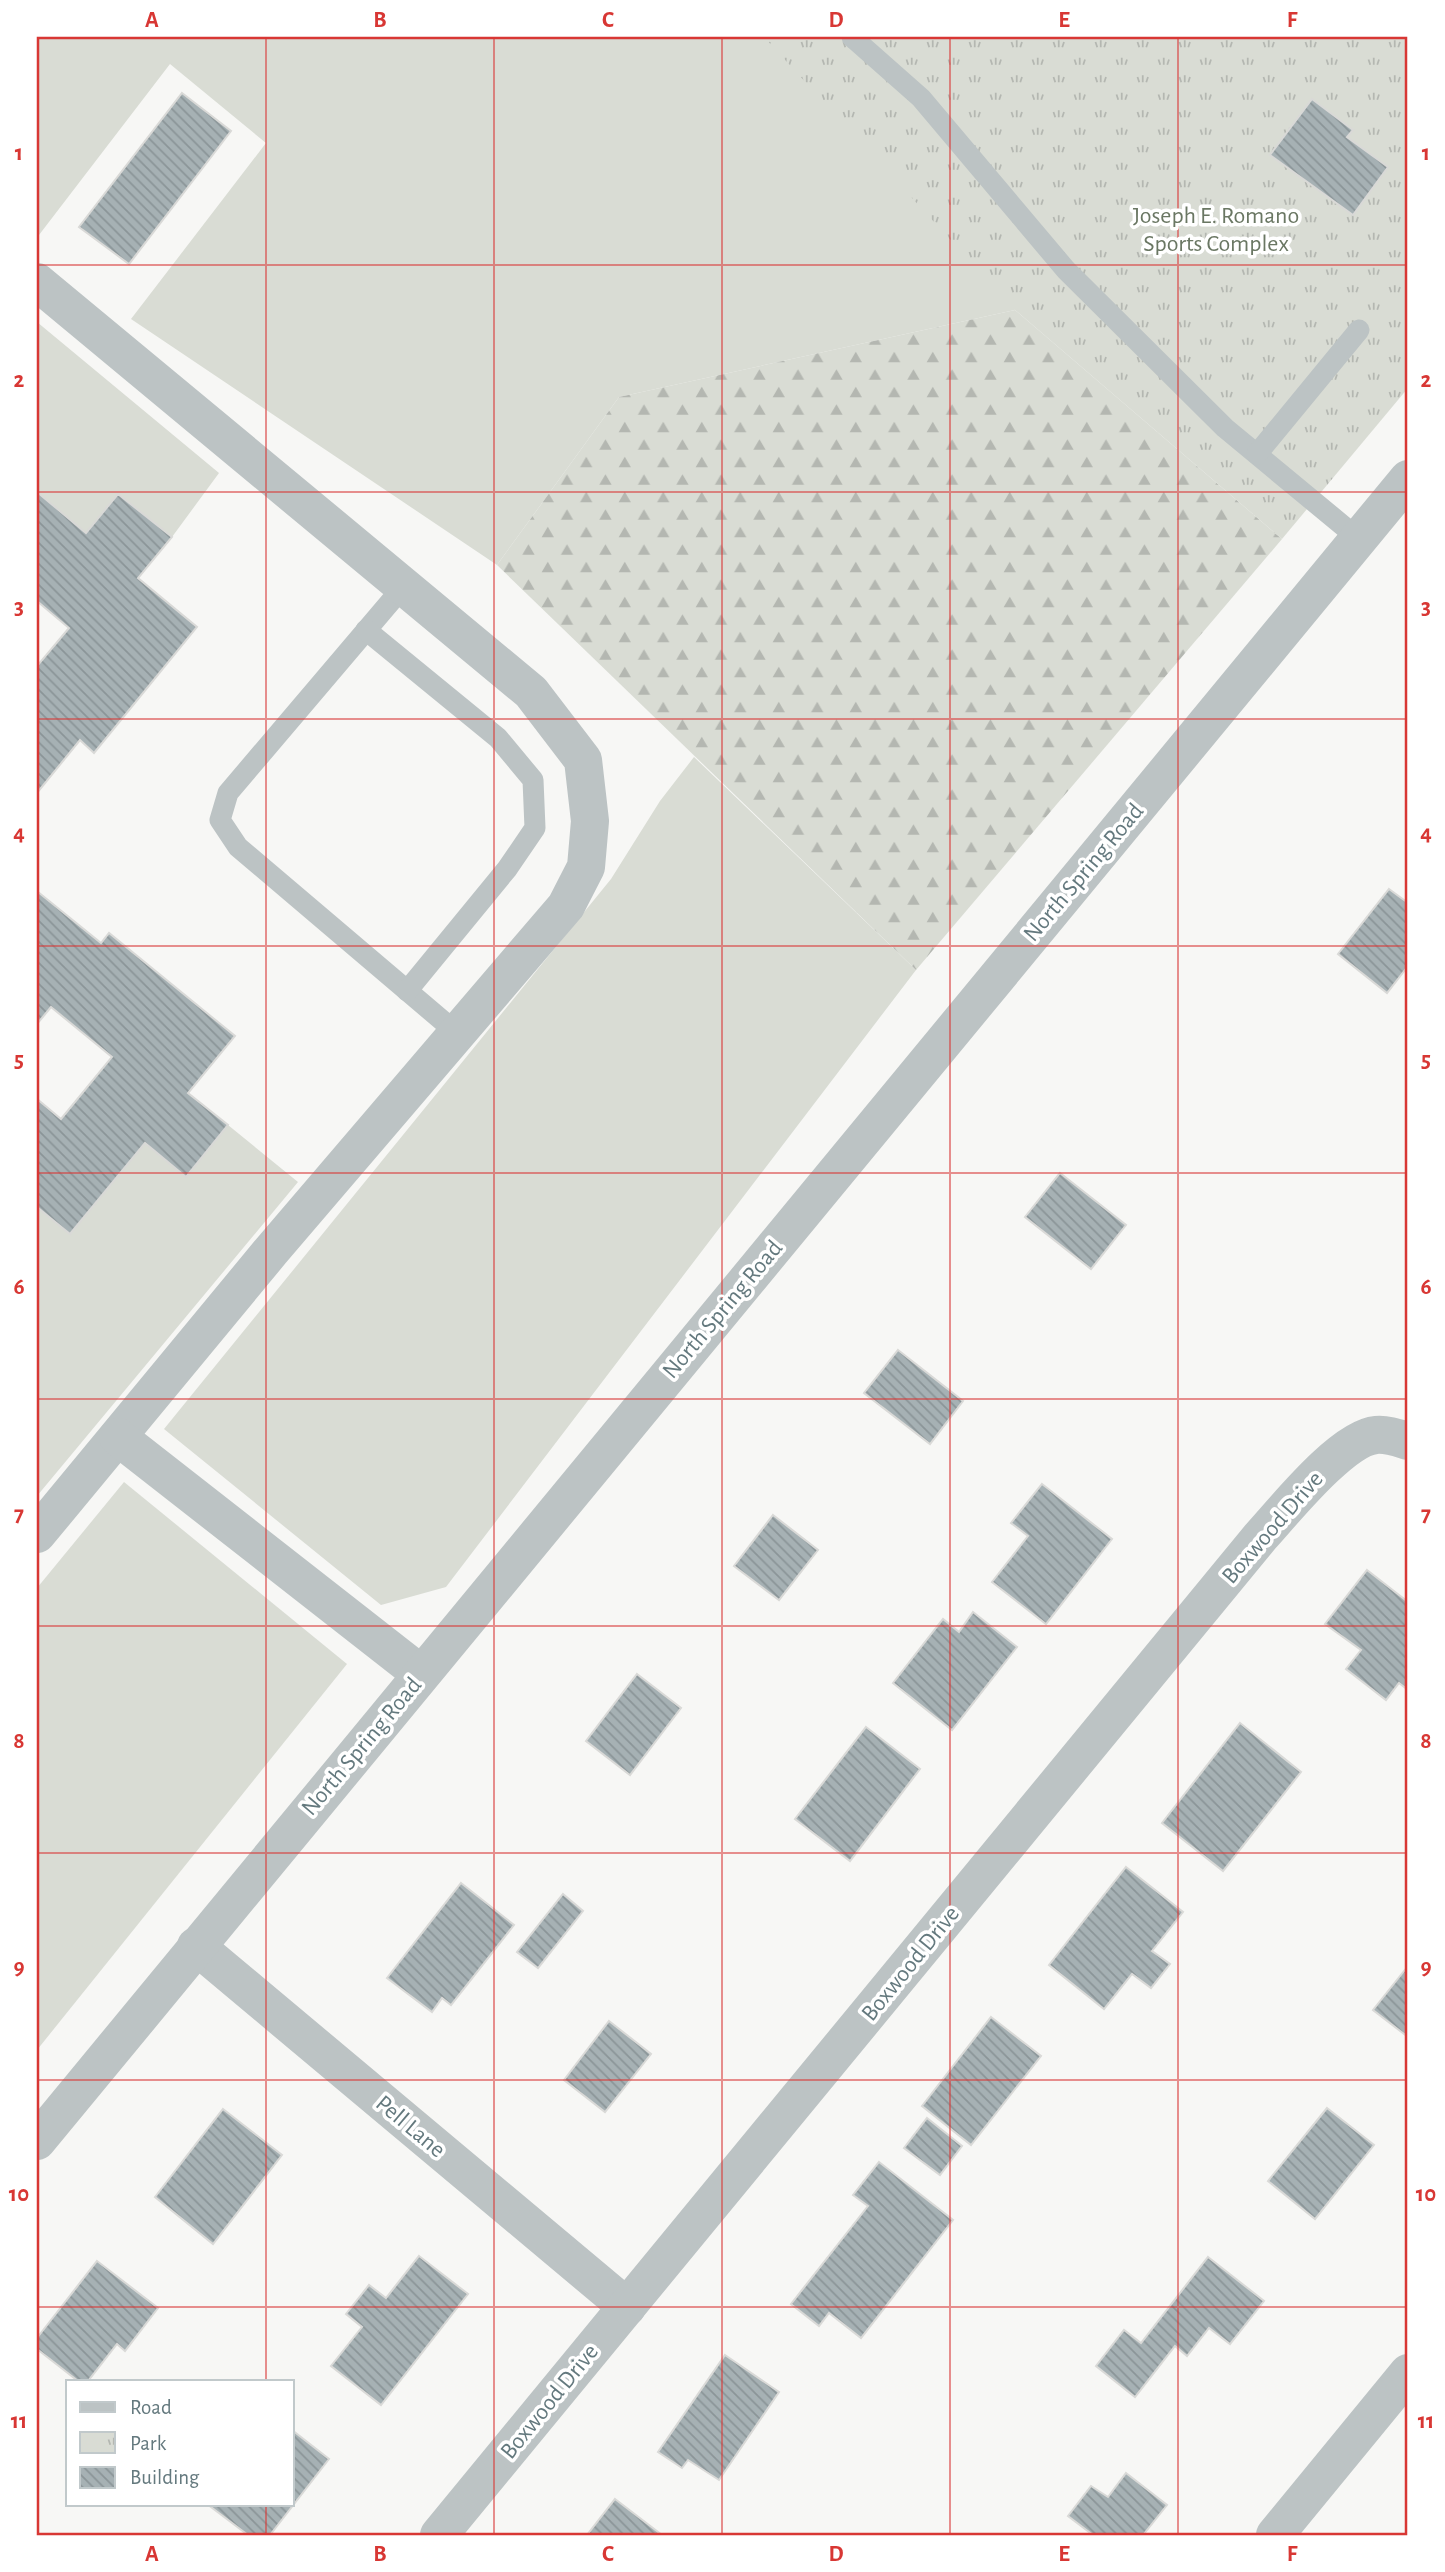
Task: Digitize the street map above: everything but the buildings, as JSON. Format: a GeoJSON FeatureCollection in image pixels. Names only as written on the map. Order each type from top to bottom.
{"type":"FeatureCollection","features":[{"type":"Feature","properties":{"kind":"street"},"geometry":{"type":"LineString","coordinates":[[37,282],[531,692],[583,760],[590,821],[586,867],[566,906],[271,1251],[37,1534]]}},
{"type":"Feature","properties":{"kind":"street","name":"North Spring Road"},"geometry":{"type":"LineString","coordinates":[[37,2141],[1408,479]]}},
{"type":"Feature","properties":{"kind":"street","name":"Boxwood Drive"},"geometry":{"type":"LineString","coordinates":[[439,2535],[1261,1536],[1325,1467],[1364,1438],[1377,1435],[1408,1441]]}},
{"type":"Feature","properties":{"kind":"street"},"geometry":{"type":"LineString","coordinates":[[118,1437],[421,1674]]}},
{"type":"Feature","properties":{"kind":"street","name":"Pell Lane"},"geometry":{"type":"LineString","coordinates":[[196,1946],[627,2306]]}},
{"type":"Feature","properties":{"kind":"street"},"geometry":{"type":"LineString","coordinates":[[1275,2535],[1408,2372]]}},
{"type":"Feature","properties":{"kind":"lane"},"geometry":{"type":"LineString","coordinates":[[852,37],[921,99],[1066,270],[1226,428],[1359,539]]}},
{"type":"Feature","properties":{"kind":"lane"},"geometry":{"type":"LineString","coordinates":[[1257,454],[1359,330]]}},
{"type":"Feature","properties":{"kind":"lane"},"geometry":{"type":"LineString","coordinates":[[403,587],[229,793],[220,820],[238,847],[457,1033]]}},
{"type":"Feature","properties":{"kind":"lane"},"geometry":{"type":"LineString","coordinates":[[366,630],[498,738],[533,780],[535,828],[507,869],[407,991]]}},
{"type":"Feature","properties":{"kind":"green space"},"geometry":{"type":"Polygon","coordinates":[[[37,37],[800,37],[1004,241],[1015,310],[619,397],[497,565],[131,319],[266,143],[170,64],[39,235],[37,233],[37,37]]]}},
{"type":"Feature","properties":{"kind":"green space","name":"Joseph E. Romano Sports Complex"},"geometry":{"type":"Polygon","coordinates":[[[764,37],[1408,37],[1408,388],[1282,539],[1015,310],[764,37]]]}},
{"type":"Feature","properties":{"kind":"green space"},"geometry":{"type":"Polygon","coordinates":[[[1015,310],[1282,539],[916,970],[497,565],[619,397],[1015,310]]]}},
{"type":"Feature","properties":{"kind":"green space"},"geometry":{"type":"Polygon","coordinates":[[[37,322],[219,473],[172,537],[119,494],[86,533],[37,492],[37,322]]]}},
{"type":"Feature","properties":{"kind":"green space"},"geometry":{"type":"Polygon","coordinates":[[[694,757],[916,970],[446,1587],[381,1605],[164,1429],[611,879],[660,801],[694,757]]]}},
{"type":"Feature","properties":{"kind":"green space"},"geometry":{"type":"Polygon","coordinates":[[[228,1125],[298,1182],[37,1496],[37,1207],[70,1234],[145,1143],[186,1176],[228,1125]]]}},
{"type":"Feature","properties":{"kind":"green space"},"geometry":{"type":"Polygon","coordinates":[[[124,1482],[347,1664],[37,2050],[37,1588],[124,1482]]]}}]}
